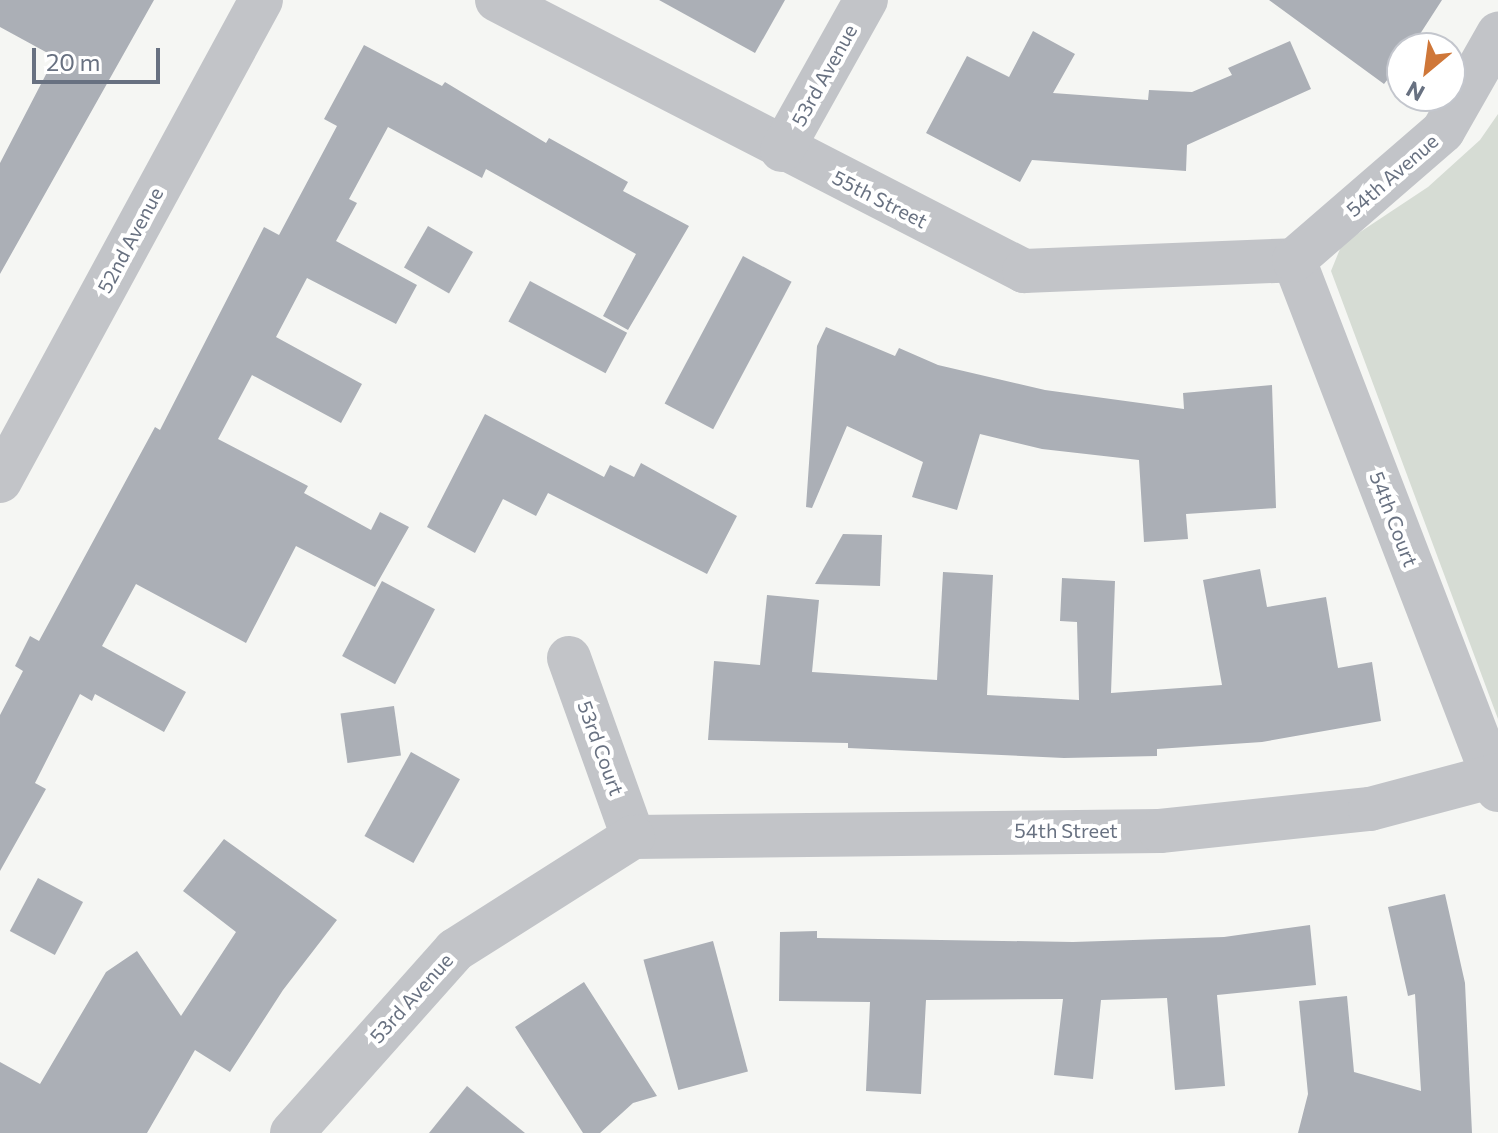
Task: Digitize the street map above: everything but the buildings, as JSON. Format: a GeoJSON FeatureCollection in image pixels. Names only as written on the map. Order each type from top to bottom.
{"type":"FeatureCollection","features":[{"type":"Feature","properties":{"kind":"street","name":"52nd Avenue"},"geometry":{"type":"LineString","coordinates":[[0,481],[261,0]]}},
{"type":"Feature","properties":{"kind":"street","name":"55th Street"},"geometry":{"type":"LineString","coordinates":[[497,0],[782,150],[1024,271],[1294,260]]}},
{"type":"Feature","properties":{"kind":"street","name":"53rd Avenue"},"geometry":{"type":"LineString","coordinates":[[782,150],[866,0]]}},
{"type":"Feature","properties":{"kind":"street","name":"54th Avenue"},"geometry":{"type":"LineString","coordinates":[[1294,260],[1443,131],[1498,34]]}},
{"type":"Feature","properties":{"kind":"street","name":"54th Court"},"geometry":{"type":"LineString","coordinates":[[1294,260],[1497,781]]}},
{"type":"Feature","properties":{"kind":"street","name":"53rd Court"},"geometry":{"type":"LineString","coordinates":[[569,658],[633,837]]}},
{"type":"Feature","properties":{"kind":"street","name":"54th Street"},"geometry":{"type":"LineString","coordinates":[[633,837],[875,830],[1160,831],[1370,809],[1497,781]]}},
{"type":"Feature","properties":{"kind":"street","name":"53rd Avenue"},"geometry":{"type":"LineString","coordinates":[[292,1133],[455,950],[633,837]]}},
{"type":"Feature","properties":{"kind":"shaded area"},"geometry":{"type":"Polygon","coordinates":[[[1498,114],[1498,719],[1331,271],[1342,244],[1428,187],[1480,140],[1498,114]]]}}]}
